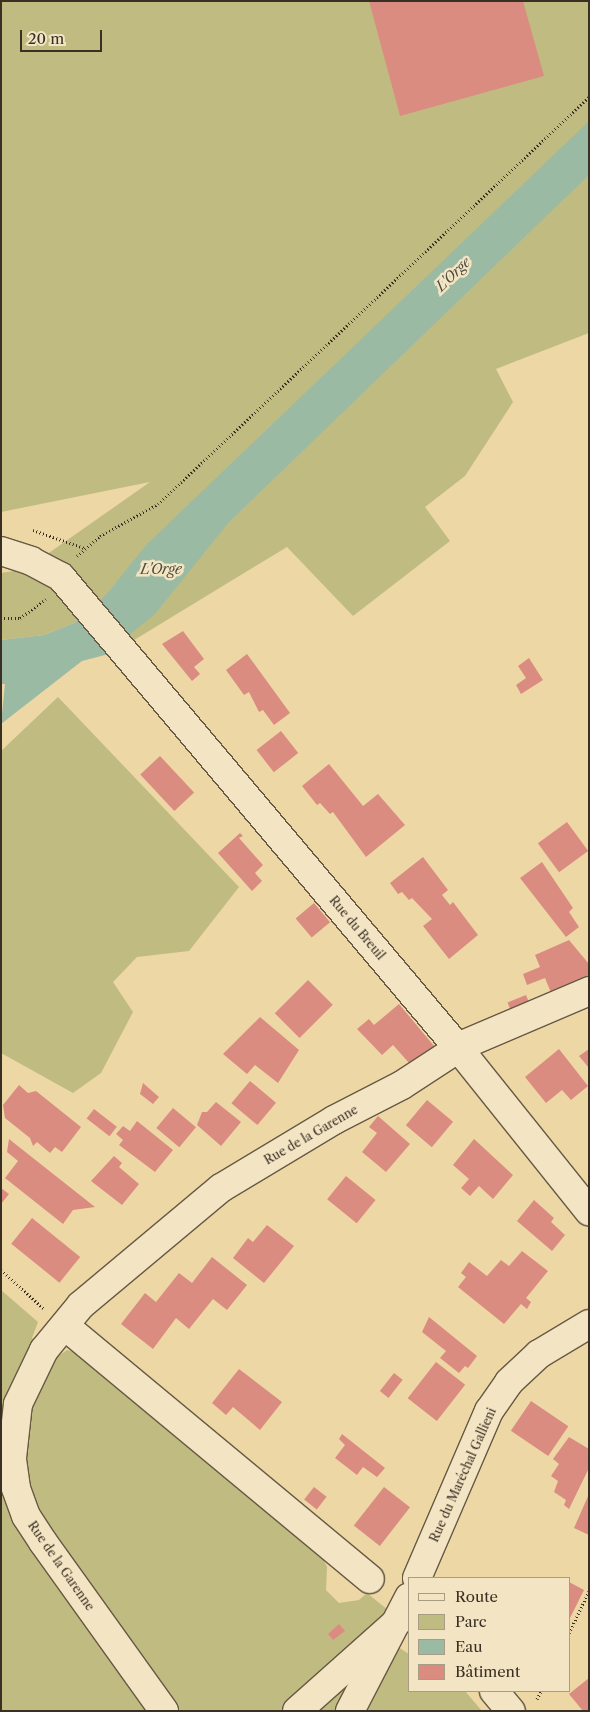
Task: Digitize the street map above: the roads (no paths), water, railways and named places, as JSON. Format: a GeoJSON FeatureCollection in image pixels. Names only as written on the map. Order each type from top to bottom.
{"type":"FeatureCollection","features":[{"type":"Feature","properties":{"kind":"main road","name":"Rue du Breuil"},"geometry":{"type":"LineString","coordinates":[[1,551],[31,561],[61,577],[459,1049],[589,1211]]}},
{"type":"Feature","properties":{"kind":"main road","name":"Rue de la Garenne"},"geometry":{"type":"LineString","coordinates":[[164,1711],[42,1542],[26,1516],[16,1488],[12,1458],[18,1404],[44,1350],[81,1305],[221,1188],[459,1049],[589,991]]}},
{"type":"Feature","properties":{"kind":"main road","name":"Rue du Maréchal Gallieni"},"geometry":{"type":"LineString","coordinates":[[418,1577],[489,1411],[509,1382],[539,1354],[589,1324]]}},
{"type":"Feature","properties":{"kind":"main road"},"geometry":{"type":"LineString","coordinates":[[65,1326],[370,1578]]}},
{"type":"Feature","properties":{"kind":"main road","name":"Rue du Maréchal Gallieni"},"geometry":{"type":"LineString","coordinates":[[297,1711],[408,1600]]}},
{"type":"Feature","properties":{"kind":"main road","name":"Rue du Maréchal Gallieni"},"geometry":{"type":"LineString","coordinates":[[350,1711],[408,1600]]}},
{"type":"Feature","properties":{"kind":"main road"},"geometry":{"type":"LineString","coordinates":[[495,1692],[511,1711]]}},
{"type":"Feature","properties":{"kind":"water","name":"L'Orge"},"geometry":{"type":"Polygon","coordinates":[[[589,121],[589,175],[229,522],[155,614],[105,655],[82,661],[1,724],[5,684],[1,684],[1,640],[44,635],[74,623],[106,595],[146,545],[589,121]]]}}]}
